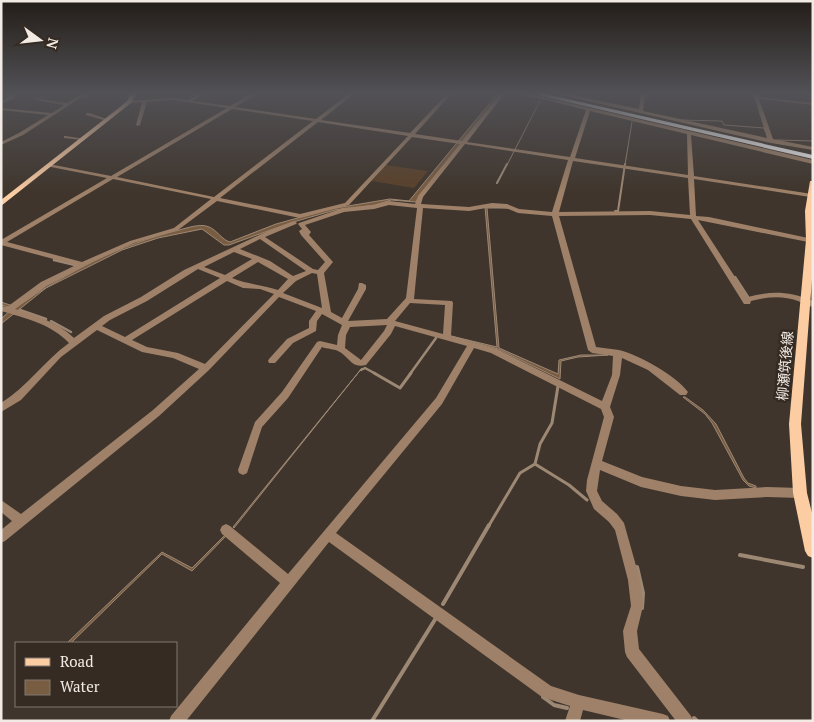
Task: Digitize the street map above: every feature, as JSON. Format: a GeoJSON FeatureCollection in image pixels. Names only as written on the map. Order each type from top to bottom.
{"type":"FeatureCollection","features":[{"type":"Feature","properties":{"kind":"highway"},"geometry":{"type":"LineString","coordinates":[[684,127],[812,155]]}},
{"type":"Feature","properties":{"kind":"highway"},"geometry":{"type":"LineString","coordinates":[[689,127],[812,155]]}},
{"type":"Feature","properties":{"kind":"main road"},"geometry":{"type":"LineString","coordinates":[[1,204],[98,127]]}},
{"type":"Feature","properties":{"kind":"main road","name":"柳瀬筑後線"},"geometry":{"type":"LineString","coordinates":[[812,191],[809,302],[795,424],[800,493],[813,551]]}},
{"type":"Feature","properties":{"kind":"street"},"geometry":{"type":"LineString","coordinates":[[2,143],[31,127]]}},
{"type":"Feature","properties":{"kind":"street"},"geometry":{"type":"LineString","coordinates":[[1,243],[199,127]]}},
{"type":"Feature","properties":{"kind":"street"},"geometry":{"type":"LineString","coordinates":[[9,310],[44,284],[82,265],[132,242],[176,229],[309,127]]}},
{"type":"Feature","properties":{"kind":"street"},"geometry":{"type":"LineString","coordinates":[[356,127],[690,177],[812,191]]}},
{"type":"Feature","properties":{"kind":"street"},"geometry":{"type":"LineString","coordinates":[[51,165],[300,216],[347,204],[420,127]]}},
{"type":"Feature","properties":{"kind":"street"},"geometry":{"type":"LineString","coordinates":[[447,338],[449,303],[410,301],[418,206],[420,197],[477,127]]}},
{"type":"Feature","properties":{"kind":"street"},"geometry":{"type":"LineString","coordinates":[[582,127],[555,214],[592,350],[618,353],[652,367],[683,392]]}},
{"type":"Feature","properties":{"kind":"street"},"geometry":{"type":"LineString","coordinates":[[659,127],[729,142],[812,155]]}},
{"type":"Feature","properties":{"kind":"street"},"geometry":{"type":"LineString","coordinates":[[702,127],[771,140],[812,155]]}},
{"type":"Feature","properties":{"kind":"street"},"geometry":{"type":"LineString","coordinates":[[766,127],[771,140]]}},
{"type":"Feature","properties":{"kind":"street"},"geometry":{"type":"LineString","coordinates":[[688,134],[693,217],[747,301],[763,295],[809,302]]}},
{"type":"Feature","properties":{"kind":"street"},"geometry":{"type":"LineString","coordinates":[[66,136],[83,139]]}},
{"type":"Feature","properties":{"kind":"street"},"geometry":{"type":"LineString","coordinates":[[304,234],[308,232],[301,224],[344,210],[374,207],[389,203],[469,209],[492,204],[518,210],[555,214],[650,212],[693,217],[811,240]]}},
{"type":"Feature","properties":{"kind":"street"},"geometry":{"type":"LineString","coordinates":[[288,214],[329,262],[320,273],[324,312]]}},
{"type":"Feature","properties":{"kind":"street"},"geometry":{"type":"LineString","coordinates":[[1,408],[18,397],[58,355],[96,326],[198,267],[294,223]]}},
{"type":"Feature","properties":{"kind":"street"},"geometry":{"type":"LineString","coordinates":[[261,237],[311,271],[320,273]]}},
{"type":"Feature","properties":{"kind":"street"},"geometry":{"type":"LineString","coordinates":[[1,243],[82,265]]}},
{"type":"Feature","properties":{"kind":"street"},"geometry":{"type":"LineString","coordinates":[[236,250],[257,259],[293,279]]}},
{"type":"Feature","properties":{"kind":"street"},"geometry":{"type":"LineString","coordinates":[[126,340],[257,259]]}},
{"type":"Feature","properties":{"kind":"street"},"geometry":{"type":"LineString","coordinates":[[198,267],[224,278],[278,294],[324,312],[345,323],[390,322],[494,351],[605,407]]}},
{"type":"Feature","properties":{"kind":"street"},"geometry":{"type":"LineString","coordinates":[[1,537],[156,413],[206,368],[293,279],[311,271]]}},
{"type":"Feature","properties":{"kind":"street"},"geometry":{"type":"LineString","coordinates":[[341,349],[345,323],[362,289],[362,285]]}},
{"type":"Feature","properties":{"kind":"street"},"geometry":{"type":"LineString","coordinates":[[243,470],[258,425],[285,395],[320,344],[341,349],[358,363],[363,363],[388,332],[390,322],[411,298]]}},
{"type":"Feature","properties":{"kind":"street"},"geometry":{"type":"LineString","coordinates":[[9,310],[46,322],[66,333],[74,343]]}},
{"type":"Feature","properties":{"kind":"street"},"geometry":{"type":"LineString","coordinates":[[272,361],[290,341],[313,329],[314,321],[324,312]]}},
{"type":"Feature","properties":{"kind":"street"},"geometry":{"type":"LineString","coordinates":[[96,326],[145,350],[175,356],[206,368]]}},
{"type":"Feature","properties":{"kind":"street"},"geometry":{"type":"LineString","coordinates":[[176,721],[439,401],[472,345]]}},
{"type":"Feature","properties":{"kind":"street"},"geometry":{"type":"LineString","coordinates":[[618,353],[616,375],[605,407],[609,417],[591,490],[598,505],[620,527],[634,580],[637,606],[630,631],[632,652],[686,721]]}},
{"type":"Feature","properties":{"kind":"street"},"geometry":{"type":"LineString","coordinates":[[596,464],[641,482],[715,495],[767,492],[800,493]]}},
{"type":"Feature","properties":{"kind":"street"},"geometry":{"type":"LineString","coordinates":[[1,505],[21,521]]}},
{"type":"Feature","properties":{"kind":"street"},"geometry":{"type":"LineString","coordinates":[[226,530],[289,583]]}},
{"type":"Feature","properties":{"kind":"street"},"geometry":{"type":"LineString","coordinates":[[328,534],[547,692],[579,702],[663,721]]}},
{"type":"Feature","properties":{"kind":"street"},"geometry":{"type":"LineString","coordinates":[[572,721],[579,702]]}},
{"type":"Feature","properties":{"kind":"shaded area"},"geometry":{"type":"Polygon","coordinates":[[[386,165],[428,171],[414,188],[372,181],[386,165]]]}},
{"type":"Feature","properties":{"kind":"water"},"geometry":{"type":"Polygon","coordinates":[[[470,127],[475,127],[416,202],[391,200],[375,205],[335,210],[290,223],[229,245],[224,245],[202,229],[158,238],[122,250],[46,288],[1,324],[1,319],[13,308],[1,305],[1,302],[16,307],[55,282],[74,271],[135,243],[157,236],[190,227],[206,226],[212,228],[230,242],[276,224],[330,209],[390,199],[409,201],[470,127]]]}},
{"type":"Feature","properties":{"kind":"water"},"geometry":{"type":"Polygon","coordinates":[[[485,207],[510,208],[487,208],[499,348],[558,374],[559,360],[581,355],[608,355],[578,357],[561,361],[560,379],[498,349],[451,336],[497,347],[485,207]]]}},
{"type":"Feature","properties":{"kind":"water"},"geometry":{"type":"Polygon","coordinates":[[[362,368],[234,528],[233,527],[362,368]]]}},
{"type":"Feature","properties":{"kind":"water"},"geometry":{"type":"Polygon","coordinates":[[[683,397],[703,410],[716,424],[744,478],[748,483],[756,486],[756,488],[749,486],[743,480],[712,423],[705,414],[683,397]]]}},
{"type":"Feature","properties":{"kind":"water"},"geometry":{"type":"Polygon","coordinates":[[[226,536],[192,571],[162,554],[72,642],[68,642],[162,552],[192,568],[226,536]]]}},
{"type":"Feature","properties":{"kind":"waterway"},"geometry":{"type":"LineString","coordinates":[[507,165],[527,127]]}},
{"type":"Feature","properties":{"kind":"waterway"},"geometry":{"type":"LineString","coordinates":[[625,165],[631,127]]}},
{"type":"Feature","properties":{"kind":"waterway"},"geometry":{"type":"LineString","coordinates":[[747,127],[764,128],[765,131]]}},
{"type":"Feature","properties":{"kind":"waterway"},"geometry":{"type":"LineString","coordinates":[[777,140],[813,141]]}},
{"type":"Feature","properties":{"kind":"waterway"},"geometry":{"type":"LineString","coordinates":[[497,183],[507,164]]}},
{"type":"Feature","properties":{"kind":"waterway"},"geometry":{"type":"LineString","coordinates":[[615,211],[618,211],[625,164]]}},
{"type":"Feature","properties":{"kind":"waterway"},"geometry":{"type":"LineString","coordinates":[[54,260],[75,265]]}},
{"type":"Feature","properties":{"kind":"waterway"},"geometry":{"type":"LineString","coordinates":[[735,277],[748,297]]}},
{"type":"Feature","properties":{"kind":"waterway"},"geometry":{"type":"LineString","coordinates":[[20,310],[46,319]]}},
{"type":"Feature","properties":{"kind":"waterway"},"geometry":{"type":"LineString","coordinates":[[51,321],[71,332]]}},
{"type":"Feature","properties":{"kind":"waterway"},"geometry":{"type":"LineString","coordinates":[[410,374],[436,338]]}},
{"type":"Feature","properties":{"kind":"waterway"},"geometry":{"type":"LineString","coordinates":[[361,370],[365,368],[376,374]]}},
{"type":"Feature","properties":{"kind":"waterway"},"geometry":{"type":"LineString","coordinates":[[374,373],[400,388],[411,373]]}},
{"type":"Feature","properties":{"kind":"waterway"},"geometry":{"type":"LineString","coordinates":[[535,464],[540,444],[552,423],[558,386]]}},
{"type":"Feature","properties":{"kind":"waterway"},"geometry":{"type":"LineString","coordinates":[[488,527],[520,473],[535,464]]}},
{"type":"Feature","properties":{"kind":"waterway"},"geometry":{"type":"LineString","coordinates":[[535,464],[569,485],[587,500]]}},
{"type":"Feature","properties":{"kind":"waterway"},"geometry":{"type":"LineString","coordinates":[[443,604],[489,525]]}},
{"type":"Feature","properties":{"kind":"waterway"},"geometry":{"type":"LineString","coordinates":[[740,555],[803,567]]}},
{"type":"Feature","properties":{"kind":"waterway"},"geometry":{"type":"LineString","coordinates":[[637,567],[643,593],[642,608]]}},
{"type":"Feature","properties":{"kind":"waterway"},"geometry":{"type":"LineString","coordinates":[[372,721],[436,618]]}},
{"type":"Feature","properties":{"kind":"waterway"},"geometry":{"type":"LineString","coordinates":[[543,697],[554,705],[567,708]]}},
{"type":"Feature","properties":{"kind":"waterway"},"geometry":{"type":"LineString","coordinates":[[694,718],[697,721]]}}]}
